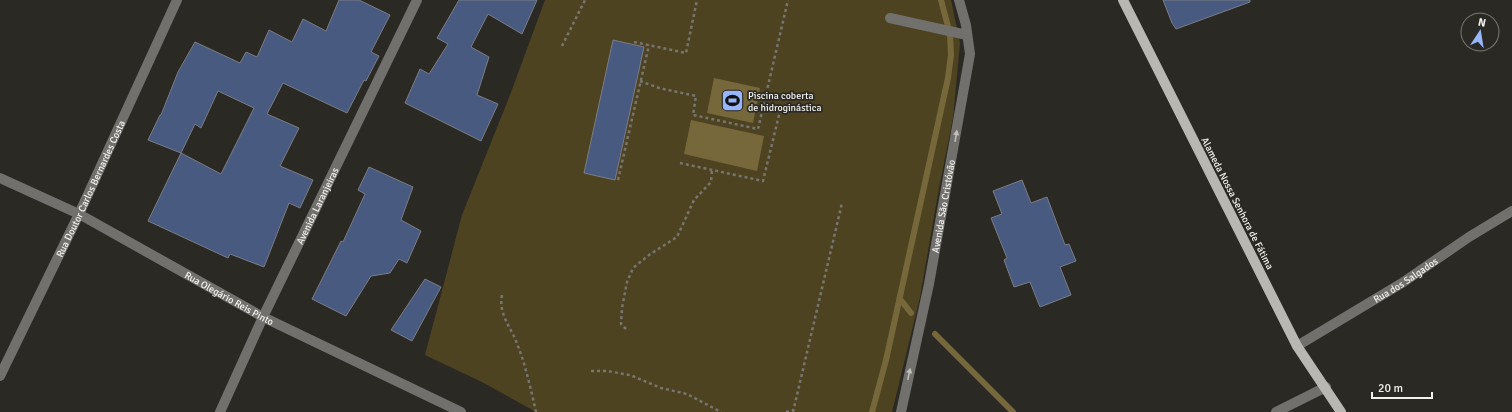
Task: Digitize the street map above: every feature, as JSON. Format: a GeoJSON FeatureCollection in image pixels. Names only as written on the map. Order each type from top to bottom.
{"type":"FeatureCollection","features":[{"type":"Feature","properties":{"kind":"main road","name":"Alameda Nossa Senhora de Fátima"},"geometry":{"type":"LineString","coordinates":[[1123,0],[1297,346],[1326,387],[1341,412]]}},
{"type":"Feature","properties":{"kind":"street","name":"Rua Doutor Carlos Bernardes Costa"},"geometry":{"type":"LineString","coordinates":[[0,376],[78,214],[177,0]]}},
{"type":"Feature","properties":{"kind":"street","name":"Avenida Laranjeiras"},"geometry":{"type":"LineString","coordinates":[[220,412],[263,317],[417,0]]}},
{"type":"Feature","properties":{"kind":"street","name":"Avenida São Cristóvão"},"geometry":{"type":"LineString","coordinates":[[901,412],[929,284],[970,54],[959,0]]}},
{"type":"Feature","properties":{"kind":"street"},"geometry":{"type":"LineString","coordinates":[[890,18],[967,35]]}},
{"type":"Feature","properties":{"kind":"street","name":"Rua Olegário Reis Pinto"},"geometry":{"type":"LineString","coordinates":[[0,178],[78,214],[263,317],[461,412]]}},
{"type":"Feature","properties":{"kind":"street","name":"Rua dos Salgados"},"geometry":{"type":"LineString","coordinates":[[1297,346],[1402,283],[1469,237],[1512,211]]}},
{"type":"Feature","properties":{"kind":"street"},"geometry":{"type":"LineString","coordinates":[[1276,412],[1326,387]]}},
{"type":"Feature","properties":{"kind":"path"},"geometry":{"type":"LineString","coordinates":[[562,46],[585,0]]}},
{"type":"Feature","properties":{"kind":"path"},"geometry":{"type":"LineString","coordinates":[[634,42],[686,53],[697,0]]}},
{"type":"Feature","properties":{"kind":"path"},"geometry":{"type":"LineString","coordinates":[[640,81],[659,88],[696,96],[693,115],[758,129],[788,0]]}},
{"type":"Feature","properties":{"kind":"path"},"geometry":{"type":"LineString","coordinates":[[618,180],[649,45]]}},
{"type":"Feature","properties":{"kind":"path"},"geometry":{"type":"LineString","coordinates":[[680,163],[763,181],[780,111],[762,107]]}},
{"type":"Feature","properties":{"kind":"path"},"geometry":{"type":"LineString","coordinates":[[626,329],[621,324],[622,308],[627,282],[633,268],[649,255],[677,237],[694,200],[711,182],[712,170]]}},
{"type":"Feature","properties":{"kind":"path"},"geometry":{"type":"LineString","coordinates":[[786,412],[793,411],[842,203]]}},
{"type":"Feature","properties":{"kind":"path"},"geometry":{"type":"LineString","coordinates":[[502,295],[501,300],[505,322],[518,344],[536,412]]}},
{"type":"Feature","properties":{"kind":"path"},"geometry":{"type":"LineString","coordinates":[[591,371],[607,371],[630,375],[661,388],[688,394],[721,412]]}},
{"type":"Feature","properties":{"kind":"shaded area"},"geometry":{"type":"Polygon","coordinates":[[[545,0],[951,0],[960,43],[953,118],[920,297],[892,412],[536,412],[482,382],[425,355],[462,215],[510,95],[545,0]]]}},
{"type":"Feature","properties":{"kind":"shaded area","name":"Piscina coberta de hidroginástica"},"geometry":{"type":"Polygon","coordinates":[[[714,78],[760,88],[753,123],[707,113],[714,78]]]}},
{"type":"Feature","properties":{"kind":"shaded area"},"geometry":{"type":"Polygon","coordinates":[[[691,120],[764,136],[757,171],[684,154],[691,120]]]}},
{"type":"Feature","properties":{"kind":"building"},"geometry":{"type":"Polygon","coordinates":[[[339,0],[359,0],[390,15],[371,52],[379,56],[366,81],[364,80],[347,113],[283,83],[267,114],[299,128],[280,166],[313,180],[300,208],[289,203],[264,267],[230,254],[228,258],[148,221],[181,153],[148,140],[161,115],[178,72],[195,42],[240,63],[246,52],[257,57],[269,30],[292,42],[303,19],[326,31],[339,0]],[[218,91],[201,128],[195,124],[181,153],[221,174],[254,108],[218,91]]]}},
{"type":"Feature","properties":{"kind":"building"},"geometry":{"type":"Polygon","coordinates":[[[459,0],[537,0],[522,34],[488,14],[471,47],[489,57],[477,95],[498,104],[481,141],[405,103],[420,69],[429,74],[448,44],[437,38],[459,0]]]}},
{"type":"Feature","properties":{"kind":"building"},"geometry":{"type":"Polygon","coordinates":[[[1163,0],[1250,0],[1250,2],[1176,29],[1163,0]]]}},
{"type":"Feature","properties":{"kind":"building"},"geometry":{"type":"Polygon","coordinates":[[[613,40],[644,47],[615,180],[584,173],[613,40]]]}},
{"type":"Feature","properties":{"kind":"building"},"geometry":{"type":"Polygon","coordinates":[[[369,167],[413,187],[401,220],[421,231],[407,263],[399,259],[390,273],[371,276],[346,316],[312,299],[341,241],[343,242],[365,194],[358,190],[369,167]]]}},
{"type":"Feature","properties":{"kind":"building"},"geometry":{"type":"Polygon","coordinates":[[[1022,180],[1031,203],[1047,197],[1065,245],[1069,244],[1076,261],[1060,267],[1071,295],[1040,307],[1030,282],[1014,287],[1004,260],[1007,258],[991,218],[1002,214],[993,191],[1022,180]]]}},
{"type":"Feature","properties":{"kind":"building"},"geometry":{"type":"Polygon","coordinates":[[[425,279],[441,287],[412,341],[391,330],[425,279]]]}},
{"type":"Feature","properties":{"kind":"waterway"},"geometry":{"type":"LineString","coordinates":[[872,412],[886,360],[948,78],[951,55],[950,34],[941,0]]}},
{"type":"Feature","properties":{"kind":"waterway"},"geometry":{"type":"LineString","coordinates":[[900,299],[911,313]]}},
{"type":"Feature","properties":{"kind":"waterway"},"geometry":{"type":"LineString","coordinates":[[935,334],[1013,412]]}},
{"type":"Feature","properties":{"kind":"place","name":"Piscina coberta de hidroginástica"},"geometry":{"type":"Point","coordinates":[733,101]}}]}
